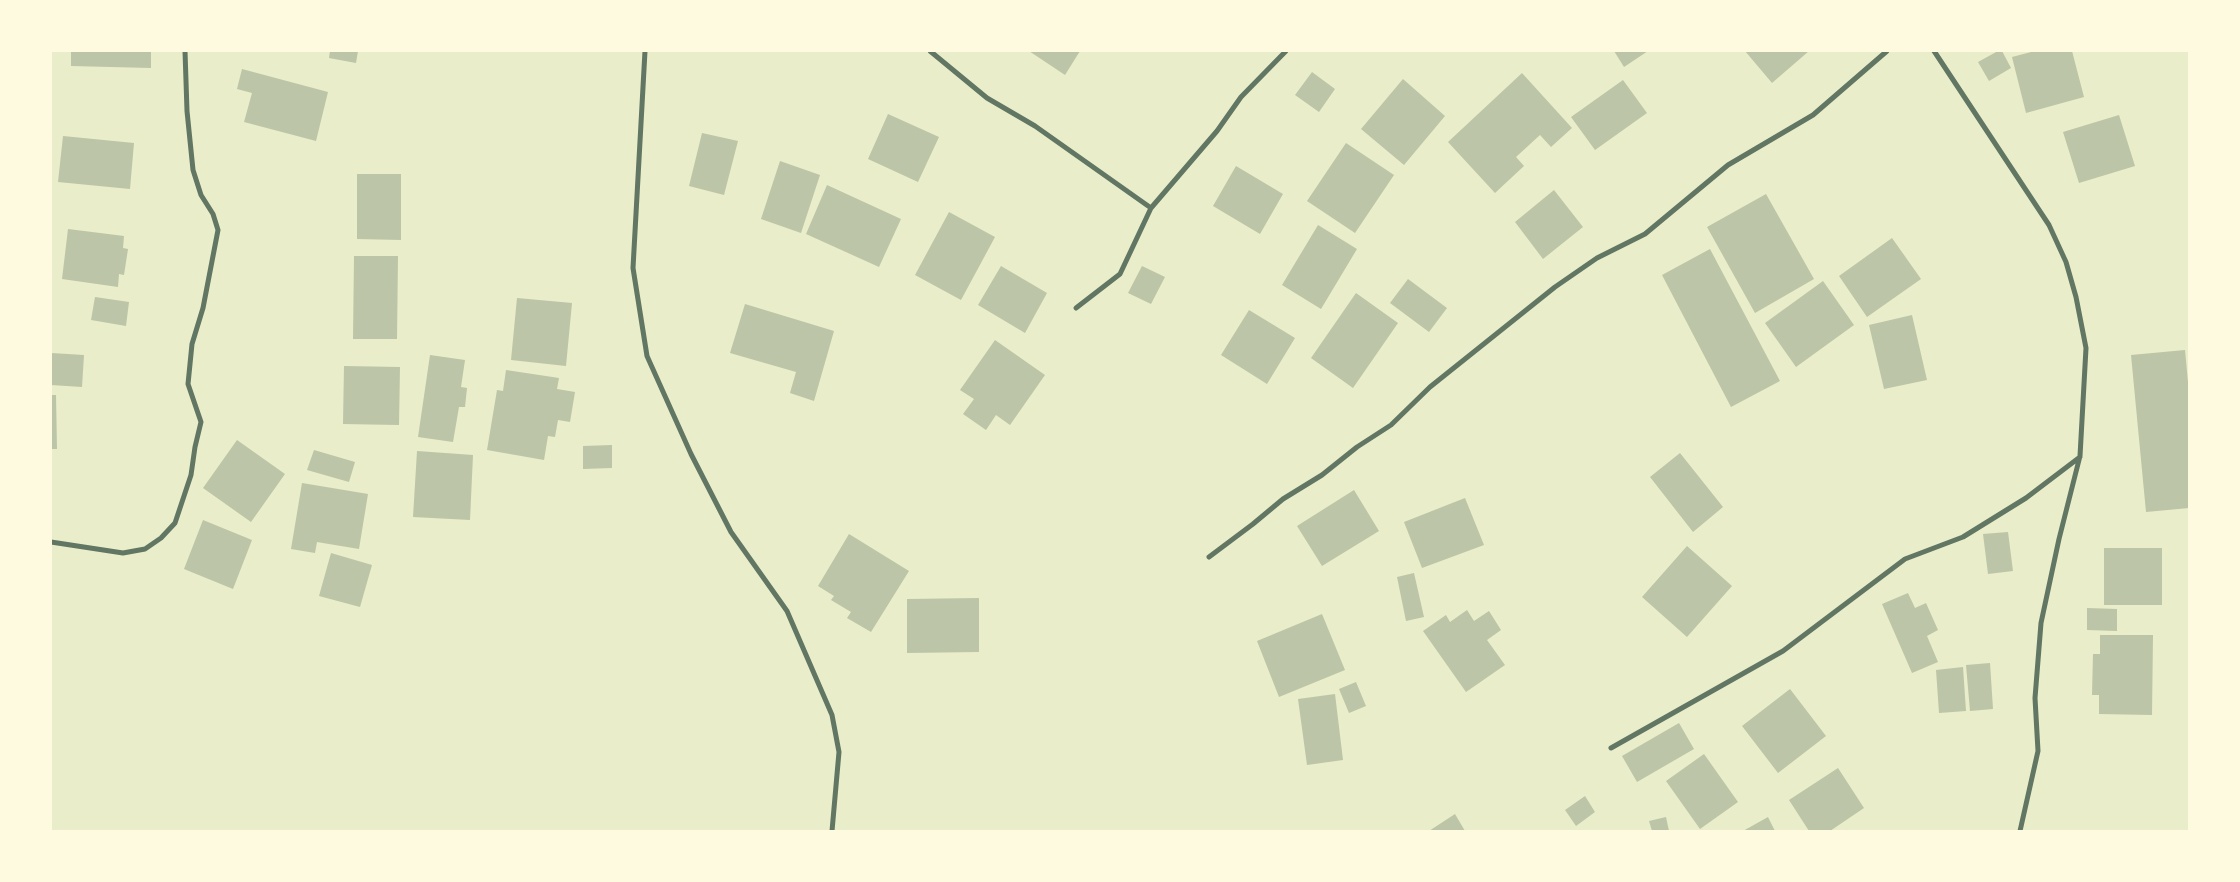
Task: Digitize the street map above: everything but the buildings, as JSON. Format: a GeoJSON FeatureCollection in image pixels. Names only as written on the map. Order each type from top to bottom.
{"type":"FeatureCollection","features":[{"type":"Feature","properties":{"kind":"street"},"geometry":{"type":"LineString","coordinates":[[51,542],[122,553],[145,549],[161,538],[175,523],[191,475],[201,422],[188,384],[192,344],[203,308],[218,230],[213,214],[201,195],[193,170],[186,111],[185,51]]}},
{"type":"Feature","properties":{"kind":"street"},"geometry":{"type":"LineString","coordinates":[[645,51],[633,268],[647,356],[691,454],[731,532],[786,611],[832,715],[839,752],[832,831]]}},
{"type":"Feature","properties":{"kind":"street"},"geometry":{"type":"LineString","coordinates":[[930,51],[987,98],[1035,126],[1151,208]]}},
{"type":"Feature","properties":{"kind":"street"},"geometry":{"type":"LineString","coordinates":[[1076,308],[1120,274],[1151,208],[1217,131],[1241,97],[1286,51]]}},
{"type":"Feature","properties":{"kind":"street"},"geometry":{"type":"LineString","coordinates":[[1209,558],[1283,499],[1322,475],[1357,447],[1391,425],[1430,387],[1555,287],[1597,258],[1644,234],[1728,165],[1813,114],[1887,51]]}},
{"type":"Feature","properties":{"kind":"street"},"geometry":{"type":"LineString","coordinates":[[1934,51],[2049,225],[2066,262],[2076,297],[2086,348],[2080,456],[2057,547],[2042,623],[2035,698],[2038,751],[2020,831]]}},
{"type":"Feature","properties":{"kind":"street"},"geometry":{"type":"LineString","coordinates":[[1610,748],[1783,650],[1904,560],[1963,537],[2026,498],[2080,456]]}}]}
